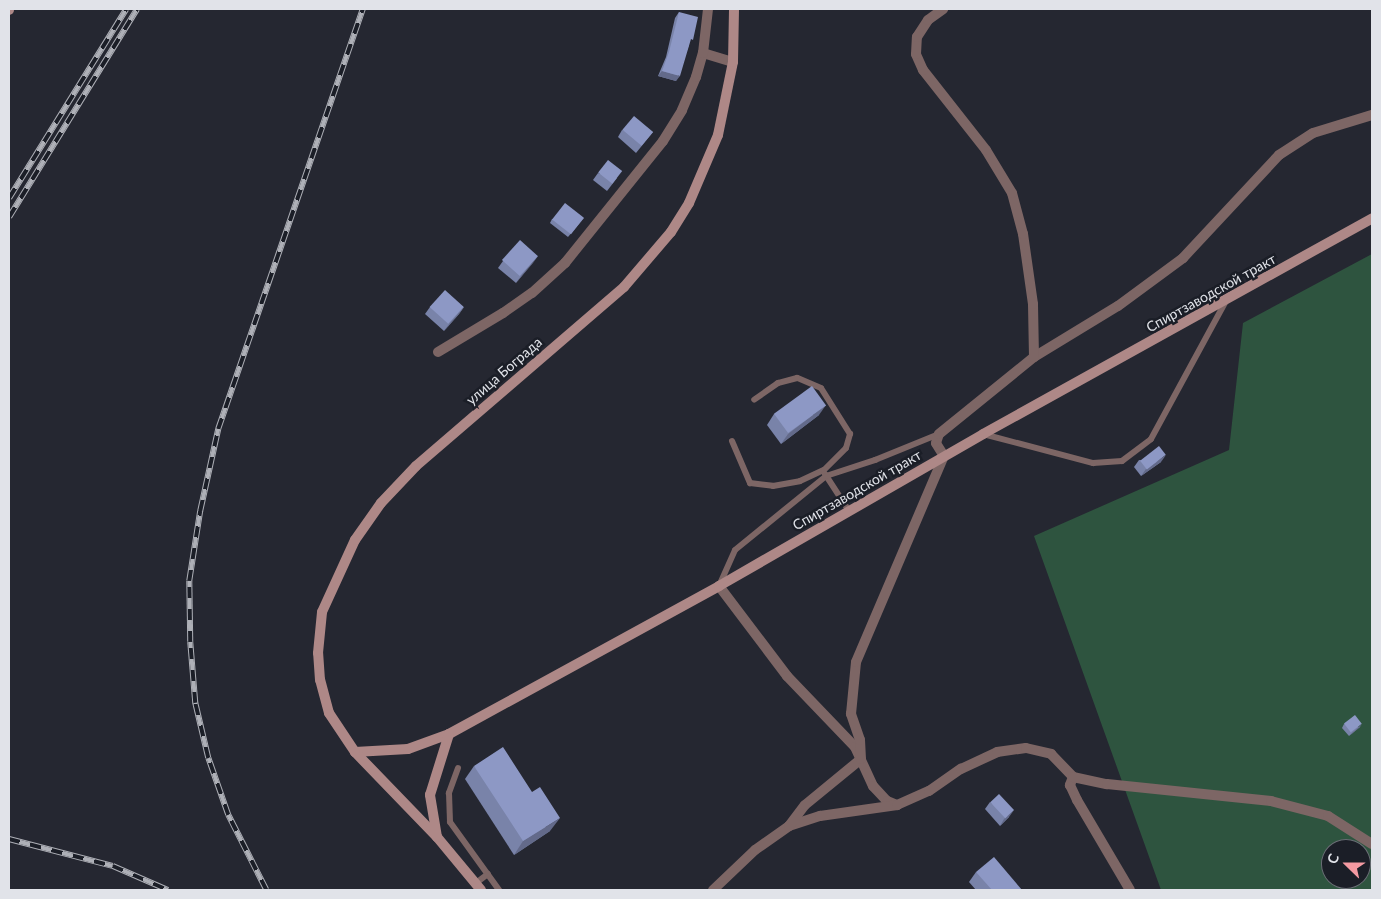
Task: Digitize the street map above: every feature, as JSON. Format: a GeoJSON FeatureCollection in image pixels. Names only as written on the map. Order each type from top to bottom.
{"type":"FeatureCollection","features":[{"type":"Feature","properties":{"kind":"main road","name":"улица Бограда"},"geometry":{"type":"LineString","coordinates":[[478,886],[437,837],[355,752],[329,713],[320,680],[318,653],[322,612],[355,540],[381,503],[416,466],[624,287],[671,232],[689,203],[718,135],[733,62],[734,9]]}},
{"type":"Feature","properties":{"kind":"main road","name":"Спиртзаводской тракт"},"geometry":{"type":"LineString","coordinates":[[355,752],[408,749],[449,734],[719,586],[983,434],[1226,301],[1372,218]]}},
{"type":"Feature","properties":{"kind":"main road"},"geometry":{"type":"LineString","coordinates":[[437,837],[430,795],[449,734]]}},
{"type":"Feature","properties":{"kind":"street"},"geometry":{"type":"LineString","coordinates":[[438,352],[503,313],[532,293],[565,263],[663,141],[682,110],[696,77],[703,53],[708,9]]}},
{"type":"Feature","properties":{"kind":"street"},"geometry":{"type":"LineString","coordinates":[[942,9],[928,20],[917,38],[916,54],[923,70],[986,150],[1012,193],[1023,234],[1033,304],[1034,357]]}},
{"type":"Feature","properties":{"kind":"street"},"geometry":{"type":"LineString","coordinates":[[703,53],[733,62]]}},
{"type":"Feature","properties":{"kind":"street"},"geometry":{"type":"LineString","coordinates":[[861,759],[860,740],[851,714],[856,662],[944,456],[936,443],[939,434],[1034,357],[1118,306],[1183,258],[1279,156],[1312,133],[1372,115]]}},
{"type":"Feature","properties":{"kind":"street"},"geometry":{"type":"LineString","coordinates":[[719,586],[787,676],[844,734],[861,759],[872,786],[887,801],[897,805]]}},
{"type":"Feature","properties":{"kind":"street"},"geometry":{"type":"LineString","coordinates":[[712,890],[755,850],[789,826],[820,816],[897,805],[929,791],[961,769],[997,752],[1026,748],[1051,754],[1074,777],[1107,784],[1271,801],[1328,816],[1372,844]]}},
{"type":"Feature","properties":{"kind":"street"},"geometry":{"type":"LineString","coordinates":[[789,826],[805,805],[861,759]]}},
{"type":"Feature","properties":{"kind":"street"},"geometry":{"type":"LineString","coordinates":[[1074,777],[1070,785],[1077,800],[1130,890]]}},
{"type":"Feature","properties":{"kind":"lane"},"geometry":{"type":"LineString","coordinates":[[983,434],[1093,462],[1122,461],[1151,439],[1226,301]]}},
{"type":"Feature","properties":{"kind":"lane"},"geometry":{"type":"LineString","coordinates":[[719,586],[735,550],[825,473],[846,448],[850,434],[820,388],[797,378],[778,383],[754,400]]}},
{"type":"Feature","properties":{"kind":"lane"},"geometry":{"type":"LineString","coordinates":[[732,441],[750,482],[773,486],[800,481],[875,460],[939,434]]}},
{"type":"Feature","properties":{"kind":"lane"},"geometry":{"type":"LineString","coordinates":[[825,473],[849,511]]}},
{"type":"Feature","properties":{"kind":"lane"},"geometry":{"type":"LineString","coordinates":[[458,768],[449,793],[450,822],[499,890]]}},
{"type":"Feature","properties":{"kind":"lane"},"geometry":{"type":"LineString","coordinates":[[478,886],[488,874]]}},
{"type":"Feature","properties":{"kind":"green space"},"geometry":{"type":"Polygon","coordinates":[[[1372,254],[1372,890],[1161,890],[1034,536],[1229,450],[1243,323],[1372,254]]]}},
{"type":"Feature","properties":{"kind":"building"},"geometry":{"type":"Polygon","coordinates":[[[679,12],[698,17],[693,40],[691,39],[680,76],[662,71],[679,12]]]}},
{"type":"Feature","properties":{"kind":"building"},"geometry":{"type":"Polygon","coordinates":[[[634,116],[653,132],[642,146],[622,130],[634,116]]]}},
{"type":"Feature","properties":{"kind":"building"},"geometry":{"type":"Polygon","coordinates":[[[608,160],[622,171],[612,184],[598,173],[608,160]]]}},
{"type":"Feature","properties":{"kind":"building"},"geometry":{"type":"Polygon","coordinates":[[[565,203],[584,218],[571,234],[552,220],[565,203]]]}},
{"type":"Feature","properties":{"kind":"building"},"geometry":{"type":"Polygon","coordinates":[[[520,240],[538,256],[520,276],[502,260],[520,240]]]}},
{"type":"Feature","properties":{"kind":"building"},"geometry":{"type":"Polygon","coordinates":[[[445,290],[464,307],[448,324],[430,307],[445,290]]]}},
{"type":"Feature","properties":{"kind":"building"},"geometry":{"type":"Polygon","coordinates":[[[812,386],[826,405],[788,433],[774,414],[812,386]]]}},
{"type":"Feature","properties":{"kind":"building"},"geometry":{"type":"Polygon","coordinates":[[[1159,446],[1166,455],[1147,469],[1140,461],[1159,446]]]}},
{"type":"Feature","properties":{"kind":"building"},"geometry":{"type":"Polygon","coordinates":[[[1355,715],[1362,724],[1351,732],[1344,724],[1355,715]]]}},
{"type":"Feature","properties":{"kind":"building"},"geometry":{"type":"Polygon","coordinates":[[[503,747],[532,792],[540,787],[560,818],[523,841],[474,766],[503,747]]]}},
{"type":"Feature","properties":{"kind":"building"},"geometry":{"type":"Polygon","coordinates":[[[999,794],[1014,810],[1005,818],[990,802],[999,794]]]}},
{"type":"Feature","properties":{"kind":"building"},"geometry":{"type":"Polygon","coordinates":[[[994,857],[1022,890],[992,890],[976,872],[994,857]]]}},
{"type":"Feature","properties":{"kind":"railway"},"geometry":{"type":"LineString","coordinates":[[9,198],[126,9]]}},
{"type":"Feature","properties":{"kind":"railway"},"geometry":{"type":"LineString","coordinates":[[9,217],[137,9]]}},
{"type":"Feature","properties":{"kind":"railway"},"geometry":{"type":"LineString","coordinates":[[266,890],[228,815],[208,758],[195,703],[190,642],[189,581],[200,511],[218,429],[363,9]]}},
{"type":"Feature","properties":{"kind":"railway"},"geometry":{"type":"LineString","coordinates":[[9,839],[113,866],[168,890]]}}]}
